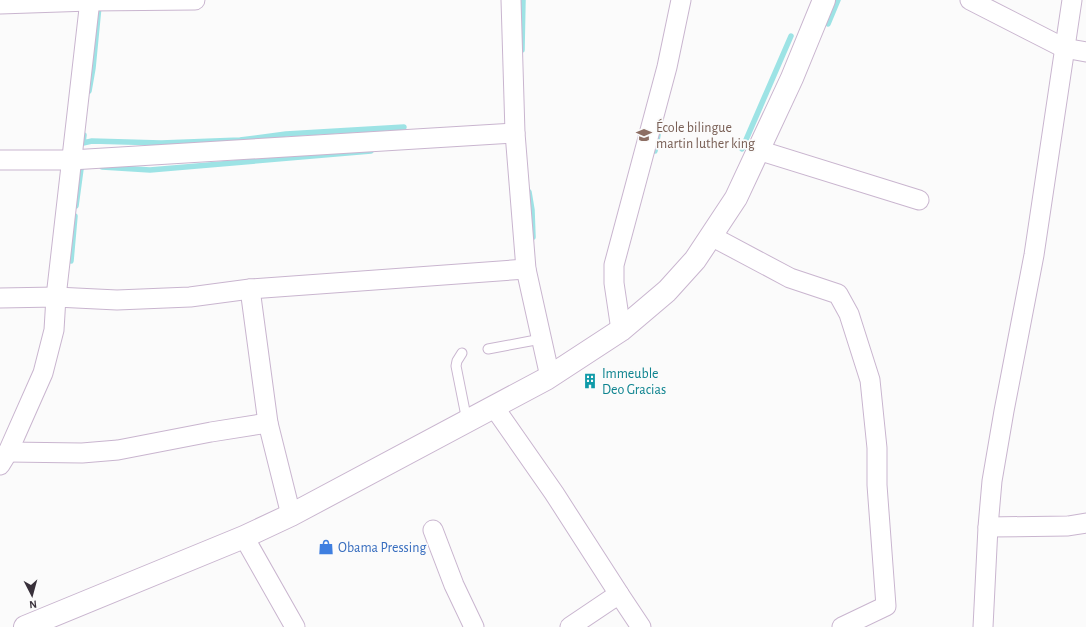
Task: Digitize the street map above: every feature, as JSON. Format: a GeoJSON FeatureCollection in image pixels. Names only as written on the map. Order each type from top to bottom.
{"type":"FeatureCollection","features":[{"type":"Feature","properties":{"kind":"main road"},"geometry":{"type":"LineString","coordinates":[[25,627],[244,537],[292,515],[550,377],[621,330],[667,292],[695,260],[736,198],[792,78],[824,0]]}},
{"type":"Feature","properties":{"kind":"street"},"geometry":{"type":"LineString","coordinates":[[0,4],[195,0]]}},
{"type":"Feature","properties":{"kind":"street"},"geometry":{"type":"LineString","coordinates":[[511,0],[514,133],[526,269],[550,377]]}},
{"type":"Feature","properties":{"kind":"street"},"geometry":{"type":"LineString","coordinates":[[621,330],[614,283],[614,265],[667,67],[681,0]]}},
{"type":"Feature","properties":{"kind":"street"},"geometry":{"type":"LineString","coordinates":[[970,0],[1064,48],[1086,52]]}},
{"type":"Feature","properties":{"kind":"street"},"geometry":{"type":"LineString","coordinates":[[983,627],[992,481],[1034,255],[1072,0]]}},
{"type":"Feature","properties":{"kind":"street"},"geometry":{"type":"LineString","coordinates":[[90,1],[56,297],[54,330],[43,373],[4,459],[118,450],[211,432],[268,423]]}},
{"type":"Feature","properties":{"kind":"street"},"geometry":{"type":"LineString","coordinates":[[0,160],[71,160],[514,133]]}},
{"type":"Feature","properties":{"kind":"street"},"geometry":{"type":"LineString","coordinates":[[758,150],[919,200]]}},
{"type":"Feature","properties":{"kind":"street"},"geometry":{"type":"LineString","coordinates":[[711,236],[790,278],[838,294],[849,314],[870,380],[877,448],[877,485],[886,606],[842,627]]}},
{"type":"Feature","properties":{"kind":"street"},"geometry":{"type":"LineString","coordinates":[[0,298],[56,297],[117,300],[190,297],[250,289],[526,269]]}},
{"type":"Feature","properties":{"kind":"street"},"geometry":{"type":"LineString","coordinates":[[250,289],[268,423],[292,515]]}},
{"type":"Feature","properties":{"kind":"street"},"geometry":{"type":"LineString","coordinates":[[494,407],[554,493],[641,627]]}},
{"type":"Feature","properties":{"kind":"street"},"geometry":{"type":"LineString","coordinates":[[988,527],[1068,526],[1086,523]]}},
{"type":"Feature","properties":{"kind":"street"},"geometry":{"type":"LineString","coordinates":[[433,530],[454,585],[474,627]]}},
{"type":"Feature","properties":{"kind":"street"},"geometry":{"type":"LineString","coordinates":[[244,537],[295,627]]}},
{"type":"Feature","properties":{"kind":"street"},"geometry":{"type":"LineString","coordinates":[[570,627],[619,594]]}},
{"type":"Feature","properties":{"kind":"lane"},"geometry":{"type":"LineString","coordinates":[[488,349],[541,339]]}},
{"type":"Feature","properties":{"kind":"lane"},"geometry":{"type":"LineString","coordinates":[[462,353],[456,366],[467,422]]}},
{"type":"Feature","properties":{"kind":"waterway"},"geometry":{"type":"LineString","coordinates":[[522,50],[523,0]]}},
{"type":"Feature","properties":{"kind":"waterway"},"geometry":{"type":"LineString","coordinates":[[828,24],[838,0]]}},
{"type":"Feature","properties":{"kind":"waterway"},"geometry":{"type":"LineString","coordinates":[[89,91],[93,68],[99,6]]}},
{"type":"Feature","properties":{"kind":"waterway"},"geometry":{"type":"LineString","coordinates":[[742,149],[791,36]]}},
{"type":"Feature","properties":{"kind":"waterway"},"geometry":{"type":"LineString","coordinates":[[84,135],[83,143],[92,141],[161,143],[240,140],[286,134],[404,127]]}},
{"type":"Feature","properties":{"kind":"waterway"},"geometry":{"type":"LineString","coordinates":[[655,151],[658,135]]}},
{"type":"Feature","properties":{"kind":"waterway"},"geometry":{"type":"LineString","coordinates":[[102,167],[150,170],[371,151]]}},
{"type":"Feature","properties":{"kind":"waterway"},"geometry":{"type":"LineString","coordinates":[[76,206],[81,169],[86,165]]}},
{"type":"Feature","properties":{"kind":"waterway"},"geometry":{"type":"LineString","coordinates":[[529,192],[532,210],[533,237]]}},
{"type":"Feature","properties":{"kind":"waterway"},"geometry":{"type":"LineString","coordinates":[[71,261],[75,216]]}},
{"type":"Feature","properties":{"kind":"place","name":"École bilingue martin luther king"},"geometry":{"type":"Point","coordinates":[644,135]}},
{"type":"Feature","properties":{"kind":"place","name":"Immeuble Deo Gracias"},"geometry":{"type":"Point","coordinates":[590,381]}},
{"type":"Feature","properties":{"kind":"place","name":"Obama Pressing"},"geometry":{"type":"Point","coordinates":[326,547]}}]}
